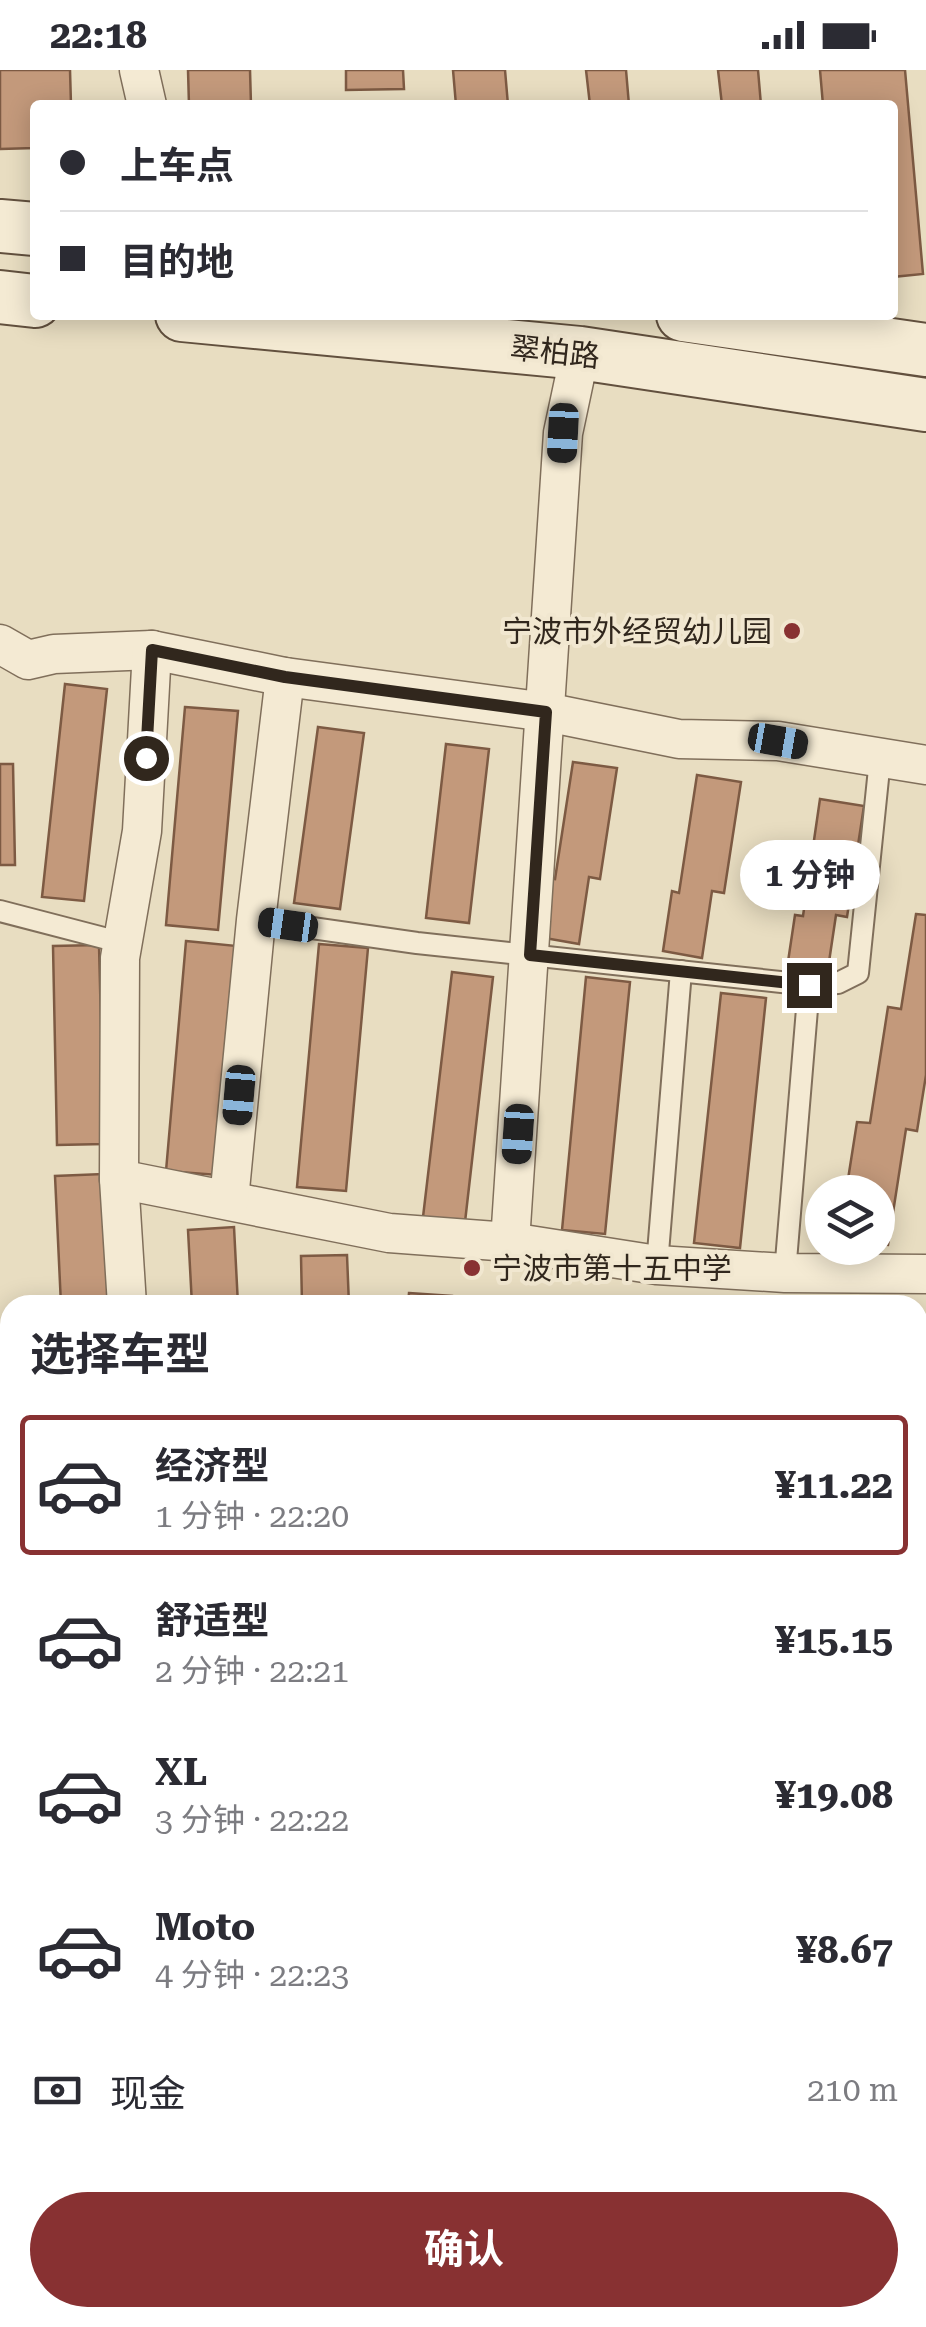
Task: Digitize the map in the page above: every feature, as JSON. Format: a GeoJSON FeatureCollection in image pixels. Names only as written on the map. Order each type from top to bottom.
{"type":"FeatureCollection","features":[{"type":"Feature","properties":{"kind":"main road"},"geometry":{"type":"LineString","coordinates":[[0,226],[30,229]]}},
{"type":"Feature","properties":{"kind":"main road"},"geometry":{"type":"LineString","coordinates":[[0,298],[30,301]]}},
{"type":"Feature","properties":{"kind":"main road","name":"翠柏路"},"geometry":{"type":"LineString","coordinates":[[234,320],[580,353],[926,405]]}},
{"type":"Feature","properties":{"kind":"main road"},"geometry":{"type":"LineString","coordinates":[[718,320],[926,350]]}},
{"type":"Feature","properties":{"kind":"street"},"geometry":{"type":"LineString","coordinates":[[139,70],[146,100]]}},
{"type":"Feature","properties":{"kind":"street"},"geometry":{"type":"LineString","coordinates":[[510,1242],[563,433],[580,353]]}},
{"type":"Feature","properties":{"kind":"street"},"geometry":{"type":"LineString","coordinates":[[0,644],[28,660],[54,654],[152,650],[285,677],[546,712],[679,739],[778,741],[926,765]]}},
{"type":"Feature","properties":{"kind":"street"},"geometry":{"type":"LineString","coordinates":[[126,1295],[119,1180],[120,958],[142,831],[152,650]]}},
{"type":"Feature","properties":{"kind":"street"},"geometry":{"type":"LineString","coordinates":[[228,1200],[285,677]]}},
{"type":"Feature","properties":{"kind":"street"},"geometry":{"type":"LineString","coordinates":[[119,1180],[388,1233],[510,1242],[657,1265],[785,1273],[926,1274]]}},
{"type":"Feature","properties":{"kind":"lane"},"geometry":{"type":"LineString","coordinates":[[256,920],[417,943],[809,985],[838,983],[858,973],[880,759]]}},
{"type":"Feature","properties":{"kind":"lane"},"geometry":{"type":"LineString","coordinates":[[0,911],[123,942]]}},
{"type":"Feature","properties":{"kind":"lane"},"geometry":{"type":"LineString","coordinates":[[657,1265],[681,971]]}},
{"type":"Feature","properties":{"kind":"lane"},"geometry":{"type":"LineString","coordinates":[[785,1273],[809,985]]}},
{"type":"Feature","properties":{"kind":"building"},"geometry":{"type":"Polygon","coordinates":[[[0,70],[70,70],[71,100],[30,100],[30,148],[0,149],[0,70]]]}},
{"type":"Feature","properties":{"kind":"building"},"geometry":{"type":"Polygon","coordinates":[[[188,70],[250,70],[251,100],[189,100],[188,70]]]}},
{"type":"Feature","properties":{"kind":"building"},"geometry":{"type":"Polygon","coordinates":[[[346,70],[403,70],[404,89],[346,90],[346,70]]]}},
{"type":"Feature","properties":{"kind":"building"},"geometry":{"type":"Polygon","coordinates":[[[453,70],[505,70],[508,100],[456,100],[453,70]]]}},
{"type":"Feature","properties":{"kind":"building"},"geometry":{"type":"Polygon","coordinates":[[[586,70],[626,70],[629,100],[589,100],[586,70]]]}},
{"type":"Feature","properties":{"kind":"building"},"geometry":{"type":"Polygon","coordinates":[[[718,70],[758,70],[761,100],[721,100],[718,70]]]}},
{"type":"Feature","properties":{"kind":"building"},"geometry":{"type":"Polygon","coordinates":[[[820,70],[905,70],[923,274],[898,276],[898,100],[823,100],[820,70]]]}},
{"type":"Feature","properties":{"kind":"building"},"geometry":{"type":"Polygon","coordinates":[[[65,684],[107,689],[84,901],[42,897],[65,684]]]}},
{"type":"Feature","properties":{"kind":"building"},"geometry":{"type":"Polygon","coordinates":[[[185,707],[238,711],[218,930],[166,925],[185,707]]]}},
{"type":"Feature","properties":{"kind":"building"},"geometry":{"type":"Polygon","coordinates":[[[318,727],[364,733],[340,909],[294,903],[318,727]]]}},
{"type":"Feature","properties":{"kind":"building"},"geometry":{"type":"Polygon","coordinates":[[[446,744],[489,749],[469,923],[426,918],[446,744]]]}},
{"type":"Feature","properties":{"kind":"building"},"geometry":{"type":"Polygon","coordinates":[[[573,762],[617,768],[600,879],[589,877],[579,944],[539,937],[548,878],[555,879],[573,762]]]}},
{"type":"Feature","properties":{"kind":"building"},"geometry":{"type":"Polygon","coordinates":[[[0,764],[13,764],[15,865],[0,865],[0,764]]]}},
{"type":"Feature","properties":{"kind":"building"},"geometry":{"type":"Polygon","coordinates":[[[697,775],[741,782],[724,893],[712,891],[702,958],[663,951],[672,891],[679,893],[697,775]]]}},
{"type":"Feature","properties":{"kind":"building"},"geometry":{"type":"Polygon","coordinates":[[[820,799],[864,806],[847,917],[836,915],[826,982],[786,975],[795,915],[803,916],[820,799]]]}},
{"type":"Feature","properties":{"kind":"building"},"geometry":{"type":"Polygon","coordinates":[[[916,914],[926,915],[926,1075],[917,1131],[906,1129],[895,1200],[895,1175],[849,1175],[857,1122],[870,1123],[888,1007],[901,1009],[916,914]]]}},
{"type":"Feature","properties":{"kind":"building"},"geometry":{"type":"Polygon","coordinates":[[[186,941],[237,946],[218,1175],[166,1171],[186,941]]]}},
{"type":"Feature","properties":{"kind":"building"},"geometry":{"type":"Polygon","coordinates":[[[319,944],[368,948],[346,1191],[297,1187],[319,944]]]}},
{"type":"Feature","properties":{"kind":"building"},"geometry":{"type":"Polygon","coordinates":[[[99,945],[104,1144],[57,1145],[53,946],[99,945]]]}},
{"type":"Feature","properties":{"kind":"building"},"geometry":{"type":"Polygon","coordinates":[[[452,972],[493,977],[465,1222],[423,1217],[452,972]]]}},
{"type":"Feature","properties":{"kind":"building"},"geometry":{"type":"Polygon","coordinates":[[[586,977],[630,982],[605,1234],[562,1230],[586,977]]]}},
{"type":"Feature","properties":{"kind":"building"},"geometry":{"type":"Polygon","coordinates":[[[721,993],[766,998],[740,1248],[694,1243],[721,993]]]}},
{"type":"Feature","properties":{"kind":"building"},"geometry":{"type":"Polygon","coordinates":[[[103,1174],[108,1295],[61,1295],[55,1176],[103,1174]]]}},
{"type":"Feature","properties":{"kind":"building"},"geometry":{"type":"Polygon","coordinates":[[[234,1227],[237,1295],[191,1295],[188,1230],[234,1227]]]}},
{"type":"Feature","properties":{"kind":"building"},"geometry":{"type":"Polygon","coordinates":[[[347,1255],[349,1295],[302,1295],[301,1256],[347,1255]]]}},
{"type":"Feature","properties":{"kind":"place","name":"宁波市外经贸幼儿园"},"geometry":{"type":"Point","coordinates":[792,631]}},
{"type":"Feature","properties":{"kind":"place","name":"宁波市第十五中学"},"geometry":{"type":"Point","coordinates":[472,1268]}},
{"type":"Feature","properties":{"kind":"route"},"geometry":{"type":"LineString","coordinates":[[146,758],[152,650],[285,677],[546,712],[530,955],[809,985]]}}]}
